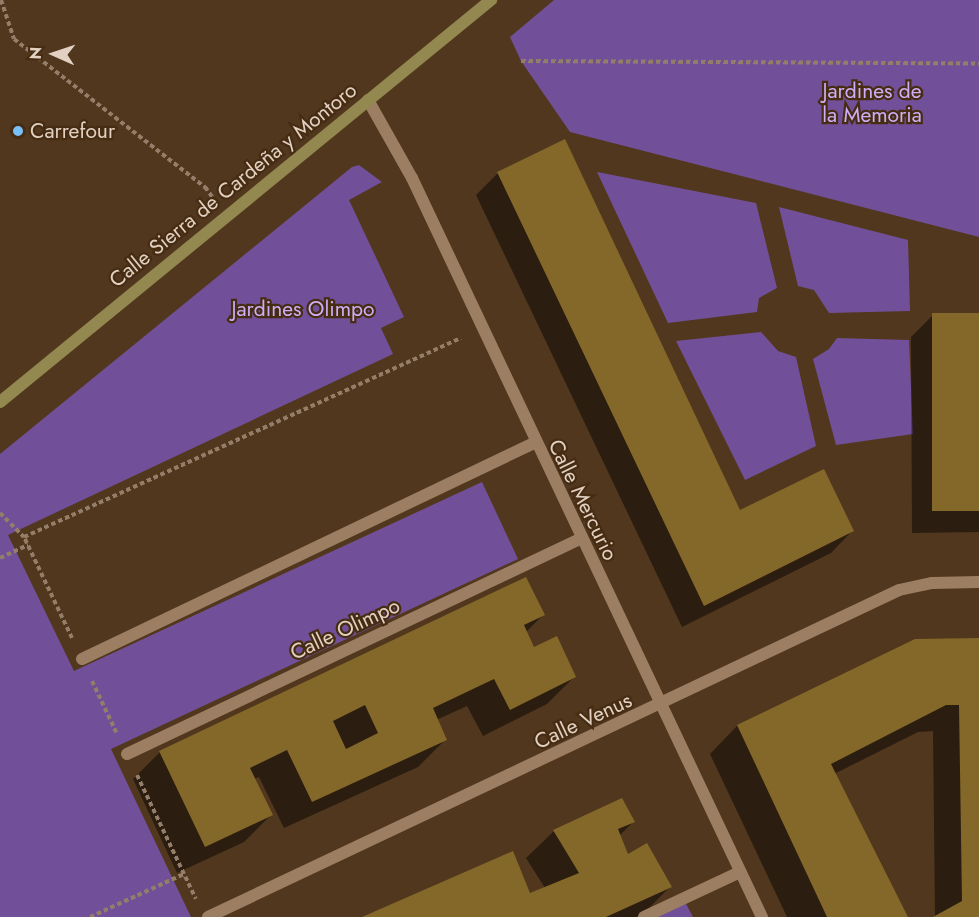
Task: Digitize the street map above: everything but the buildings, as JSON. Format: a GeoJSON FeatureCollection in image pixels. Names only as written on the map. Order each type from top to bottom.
{"type":"FeatureCollection","features":[{"type":"Feature","properties":{"kind":"main road","name":"Calle Sierra de Cardeña y Montoro"},"geometry":{"type":"LineString","coordinates":[[0,402],[491,0]]}},
{"type":"Feature","properties":{"kind":"street","name":"Calle Mercurio"},"geometry":{"type":"LineString","coordinates":[[368,100],[412,178],[534,443],[762,917]]}},
{"type":"Feature","properties":{"kind":"street"},"geometry":{"type":"LineString","coordinates":[[82,659],[534,443]]}},
{"type":"Feature","properties":{"kind":"street","name":"Calle Olimpo"},"geometry":{"type":"LineString","coordinates":[[127,754],[580,539]]}},
{"type":"Feature","properties":{"kind":"street","name":"Calle Venus"},"geometry":{"type":"LineString","coordinates":[[208,917],[661,706],[899,590],[932,583],[979,582]]}},
{"type":"Feature","properties":{"kind":"street"},"geometry":{"type":"LineString","coordinates":[[644,917],[740,872]]}},
{"type":"Feature","properties":{"kind":"path"},"geometry":{"type":"LineString","coordinates":[[1,0],[14,39],[205,187],[224,217]]}},
{"type":"Feature","properties":{"kind":"path"},"geometry":{"type":"LineString","coordinates":[[521,61],[979,63]]}},
{"type":"Feature","properties":{"kind":"path"},"geometry":{"type":"LineString","coordinates":[[24,537],[481,329]]}},
{"type":"Feature","properties":{"kind":"path"},"geometry":{"type":"LineString","coordinates":[[0,513],[24,537],[200,906]]}},
{"type":"Feature","properties":{"kind":"path"},"geometry":{"type":"LineString","coordinates":[[0,558],[28,545]]}},
{"type":"Feature","properties":{"kind":"path"},"geometry":{"type":"LineString","coordinates":[[90,917],[184,874]]}},
{"type":"Feature","properties":{"kind":"green space","name":"Jardines de la Memoria"},"geometry":{"type":"Polygon","coordinates":[[[554,0],[979,0],[979,237],[570,132],[521,61],[510,37],[554,0]]]}},
{"type":"Feature","properties":{"kind":"green space","name":"Jardines Olimpo"},"geometry":{"type":"Polygon","coordinates":[[[359,165],[382,182],[349,200],[404,317],[381,328],[393,354],[8,535],[74,671],[482,482],[518,559],[111,749],[191,917],[0,917],[0,454],[352,167],[359,165]]]}},
{"type":"Feature","properties":{"kind":"green space"},"geometry":{"type":"Polygon","coordinates":[[[597,172],[756,203],[777,288],[759,298],[757,312],[668,323],[597,172]]]}},
{"type":"Feature","properties":{"kind":"green space"},"geometry":{"type":"Polygon","coordinates":[[[779,207],[908,240],[910,311],[829,313],[814,290],[798,286],[779,207]]]}},
{"type":"Feature","properties":{"kind":"green space"},"geometry":{"type":"Polygon","coordinates":[[[761,332],[778,351],[796,357],[816,446],[745,480],[676,341],[761,332]]]}},
{"type":"Feature","properties":{"kind":"green space"},"geometry":{"type":"Polygon","coordinates":[[[837,338],[909,340],[913,434],[836,445],[813,359],[829,349],[837,338]]]}},
{"type":"Feature","properties":{"kind":"green space"},"geometry":{"type":"Polygon","coordinates":[[[684,900],[693,917],[648,917],[684,900]]]}},
{"type":"Feature","properties":{"kind":"place","name":"Carrefour"},"geometry":{"type":"Point","coordinates":[18,131]}}]}
